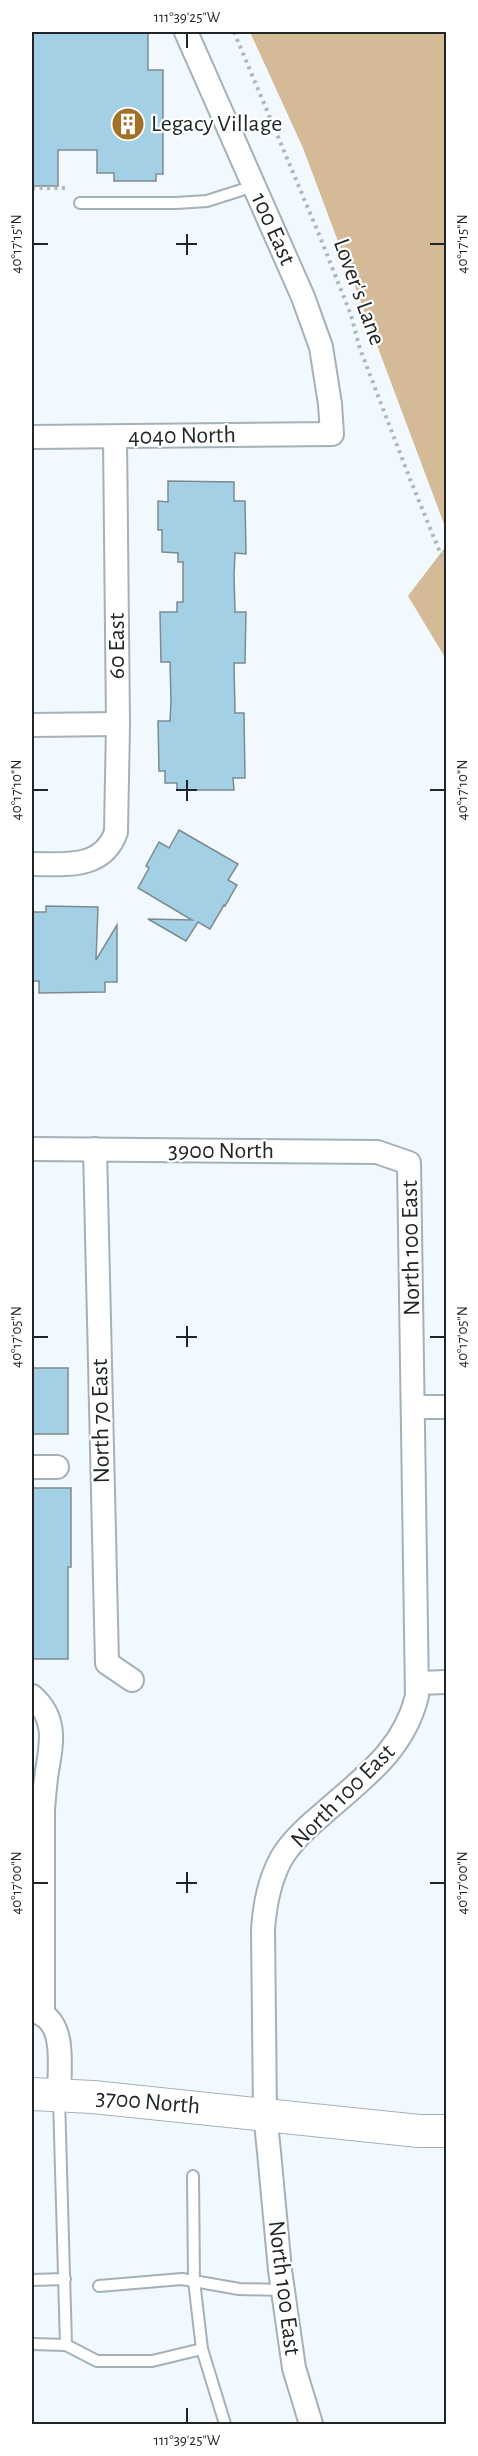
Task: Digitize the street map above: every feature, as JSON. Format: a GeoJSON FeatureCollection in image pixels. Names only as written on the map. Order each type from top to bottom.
{"type":"FeatureCollection","features":[{"type":"Feature","properties":{"kind":"main road","name":"3700 North"},"geometry":{"type":"LineString","coordinates":[[45,2095],[93,2097],[419,2131],[447,2131]]}},
{"type":"Feature","properties":{"kind":"street","name":"100 East"},"geometry":{"type":"LineString","coordinates":[[186,32],[303,297],[321,347],[332,434]]}},
{"type":"Feature","properties":{"kind":"street","name":"4040 North"},"geometry":{"type":"LineString","coordinates":[[32,437],[332,434]]}},
{"type":"Feature","properties":{"kind":"street","name":"60 East"},"geometry":{"type":"LineString","coordinates":[[32,864],[90,861],[104,852],[113,840],[117,823],[115,437]]}},
{"type":"Feature","properties":{"kind":"street"},"geometry":{"type":"LineString","coordinates":[[32,725],[117,724]]}},
{"type":"Feature","properties":{"kind":"street","name":"3900 North"},"geometry":{"type":"LineString","coordinates":[[32,1149],[377,1152],[409,1163]]}},
{"type":"Feature","properties":{"kind":"street","name":"North 70 East"},"geometry":{"type":"LineString","coordinates":[[95,1149],[107,1663],[132,1680]]}},
{"type":"Feature","properties":{"kind":"street","name":"North 100 East"},"geometry":{"type":"LineString","coordinates":[[311,2424],[294,2368],[283,2290],[265,2114],[263,1929],[265,1903],[271,1881],[282,1856],[302,1832],[386,1757],[402,1736],[412,1717],[419,1683],[409,1163]]}},
{"type":"Feature","properties":{"kind":"street"},"geometry":{"type":"LineString","coordinates":[[414,1407],[447,1407]]}},
{"type":"Feature","properties":{"kind":"street"},"geometry":{"type":"LineString","coordinates":[[32,1467],[57,1467]]}},
{"type":"Feature","properties":{"kind":"street"},"geometry":{"type":"LineString","coordinates":[[419,1683],[447,1682]]}},
{"type":"Feature","properties":{"kind":"street"},"geometry":{"type":"LineString","coordinates":[[32,1696],[47,1713],[52,1726],[43,1810],[37,2012],[52,2021],[59,2041],[45,2095]]}},
{"type":"Feature","properties":{"kind":"lane"},"geometry":{"type":"LineString","coordinates":[[80,203],[176,204],[207,201],[254,186]]}},
{"type":"Feature","properties":{"kind":"lane"},"geometry":{"type":"LineString","coordinates":[[45,2095],[64,2279],[66,2345]]}},
{"type":"Feature","properties":{"kind":"lane"},"geometry":{"type":"LineString","coordinates":[[193,2176],[194,2281],[202,2349],[225,2424]]}},
{"type":"Feature","properties":{"kind":"lane"},"geometry":{"type":"LineString","coordinates":[[32,2280],[64,2279]]}},
{"type":"Feature","properties":{"kind":"lane"},"geometry":{"type":"LineString","coordinates":[[99,2286],[182,2279],[239,2289],[283,2290]]}},
{"type":"Feature","properties":{"kind":"lane"},"geometry":{"type":"LineString","coordinates":[[32,2344],[66,2345],[97,2361],[152,2361],[202,2349]]}},
{"type":"Feature","properties":{"kind":"path","name":"Lover's Lane"},"geometry":{"type":"LineString","coordinates":[[234,32],[322,243],[410,480],[447,567]]}},
{"type":"Feature","properties":{"kind":"path"},"geometry":{"type":"LineString","coordinates":[[32,188],[67,188]]}},
{"type":"Feature","properties":{"kind":"shaded area"},"geometry":{"type":"Polygon","coordinates":[[[250,32],[446,32],[446,529],[303,148],[250,32]]]}},
{"type":"Feature","properties":{"kind":"shaded area"},"geometry":{"type":"Polygon","coordinates":[[[446,546],[446,659],[408,596],[446,546]]]}},
{"type":"Feature","properties":{"kind":"building","name":"Legacy Village"},"geometry":{"type":"Polygon","coordinates":[[[32,32],[148,32],[148,70],[163,70],[163,174],[156,174],[156,181],[114,181],[114,173],[97,173],[97,150],[58,150],[58,186],[32,186],[32,32]]]}},
{"type":"Feature","properties":{"kind":"building"},"geometry":{"type":"Polygon","coordinates":[[[168,481],[234,482],[234,501],[245,501],[246,554],[235,553],[234,575],[235,612],[246,612],[245,663],[234,663],[235,713],[244,713],[245,778],[233,778],[234,790],[177,790],[177,783],[165,783],[165,771],[159,771],[158,721],[170,721],[171,702],[170,662],[161,662],[160,612],[177,612],[177,602],[183,602],[183,562],[178,562],[178,553],[162,552],[162,530],[158,530],[158,501],[168,502],[168,481]]]}},
{"type":"Feature","properties":{"kind":"building"},"geometry":{"type":"Polygon","coordinates":[[[179,830],[238,864],[228,880],[237,885],[210,929],[198,922],[186,941],[148,919],[192,920],[138,888],[149,868],[146,866],[159,842],[169,848],[179,830]]]}},
{"type":"Feature","properties":{"kind":"building"},"geometry":{"type":"Polygon","coordinates":[[[46,906],[98,907],[96,960],[117,925],[117,982],[105,982],[105,992],[39,993],[39,981],[32,981],[33,912],[46,912],[46,906]]]}},
{"type":"Feature","properties":{"kind":"building"},"geometry":{"type":"Polygon","coordinates":[[[32,1368],[68,1368],[68,1434],[32,1434],[32,1368]]]}},
{"type":"Feature","properties":{"kind":"building"},"geometry":{"type":"Polygon","coordinates":[[[32,1488],[71,1488],[68,1659],[32,1659],[32,1488]]]}},
{"type":"Feature","properties":{"kind":"place","name":"Legacy Village"},"geometry":{"type":"Point","coordinates":[128,124]}}]}
